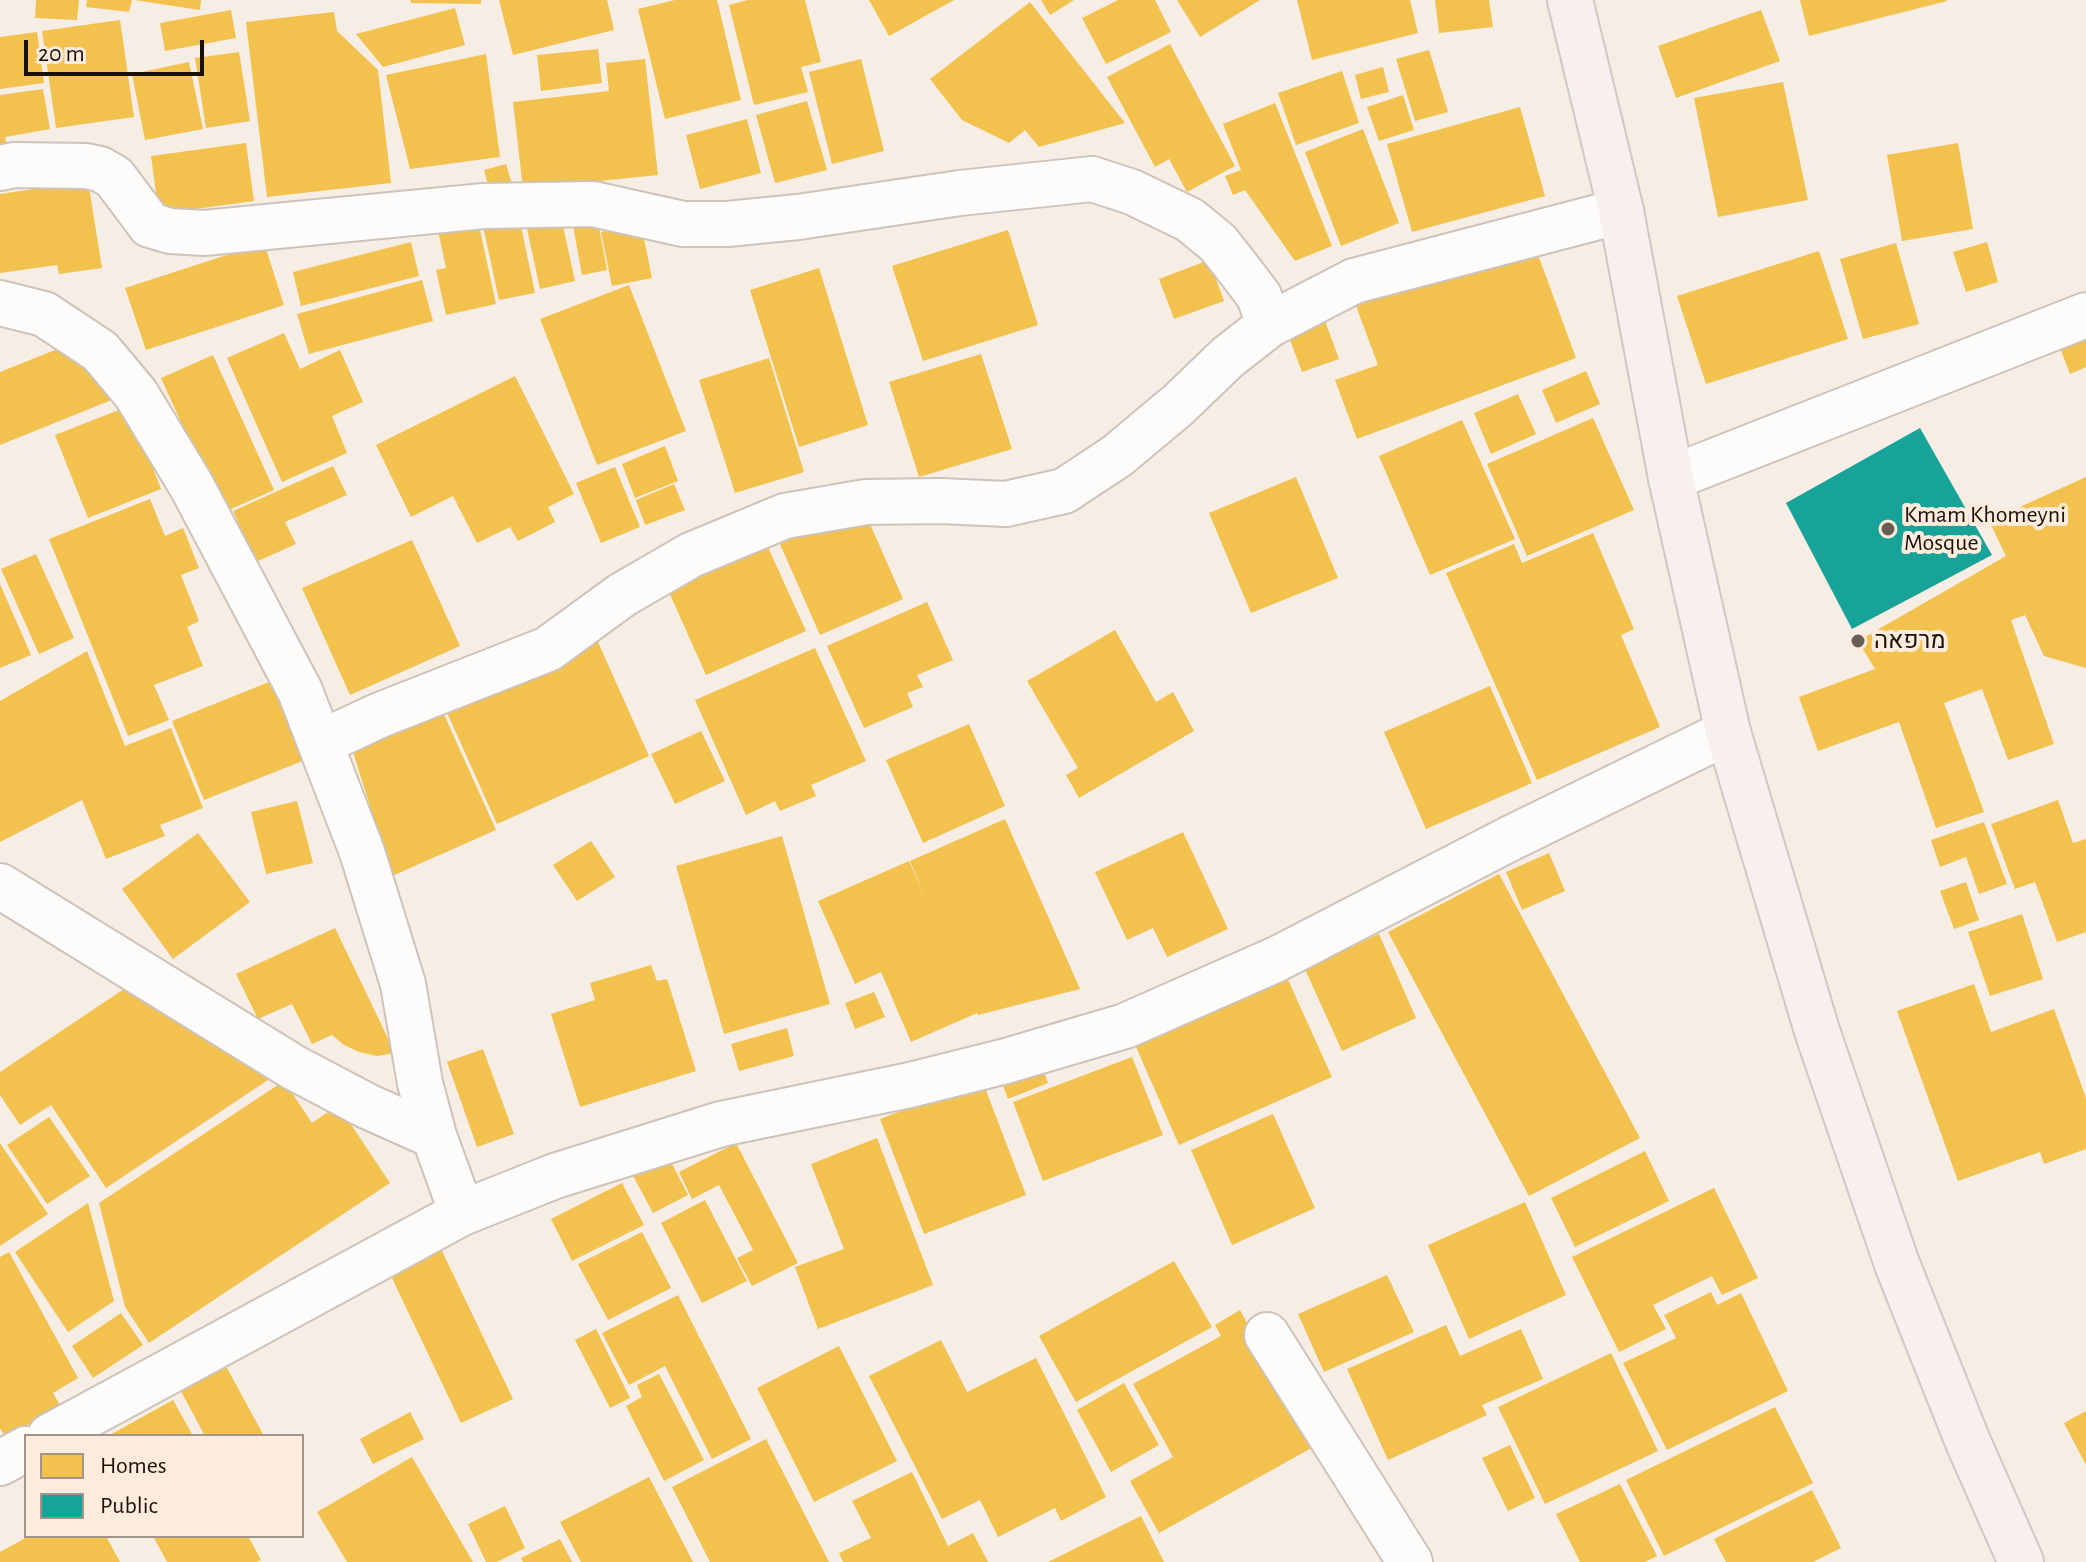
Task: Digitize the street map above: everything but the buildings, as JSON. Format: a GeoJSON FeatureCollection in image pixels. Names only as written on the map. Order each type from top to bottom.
{"type":"FeatureCollection","features":[{"type":"Feature","properties":{"kind":"main road"},"geometry":{"type":"LineString","coordinates":[[1570,0],[1621,211],[1671,478],[1728,732],[1817,1031],[1897,1264],[1968,1442],[2021,1562]]}},
{"type":"Feature","properties":{"kind":"street"},"geometry":{"type":"LineString","coordinates":[[0,168],[14,165],[100,169],[114,177],[150,225],[170,231],[204,233],[484,206],[593,204],[683,224],[727,224],[1092,179],[1132,192],[1190,220],[1218,243],[1259,296],[1269,325]]}},
{"type":"Feature","properties":{"kind":"street"},"geometry":{"type":"LineString","coordinates":[[320,743],[418,699],[548,649],[622,595],[691,555],[785,516],[866,502],[1006,504],[1064,491],[1117,456],[1178,405],[1228,357],[1269,325],[1354,281],[1621,211]]}},
{"type":"Feature","properties":{"kind":"street"},"geometry":{"type":"LineString","coordinates":[[0,303],[44,314],[89,343],[100,351],[136,394],[191,485],[293,677],[362,852],[403,984],[420,1083],[434,1136],[462,1213]]}},
{"type":"Feature","properties":{"kind":"street"},"geometry":{"type":"LineString","coordinates":[[1671,478],[2086,315]]}},
{"type":"Feature","properties":{"kind":"street"},"geometry":{"type":"LineString","coordinates":[[54,1434],[462,1213],[555,1176],[721,1124],[910,1085],[1125,1026],[1277,959],[1511,838],[1728,732]]}},
{"type":"Feature","properties":{"kind":"street"},"geometry":{"type":"LineString","coordinates":[[0,886],[293,1067],[367,1106],[434,1136]]}},
{"type":"Feature","properties":{"kind":"street"},"geometry":{"type":"LineString","coordinates":[[1267,1335],[1410,1562]]}},
{"type":"Feature","properties":{"kind":"street"},"geometry":{"type":"LineString","coordinates":[[0,1463],[24,1450]]}},
{"type":"Feature","properties":{"kind":"place","name":"Kmam Khomeyni Mosque"},"geometry":{"type":"Point","coordinates":[1888,529]}},
{"type":"Feature","properties":{"kind":"place","name":"מרפאה"},"geometry":{"type":"Point","coordinates":[1858,641]}}]}
